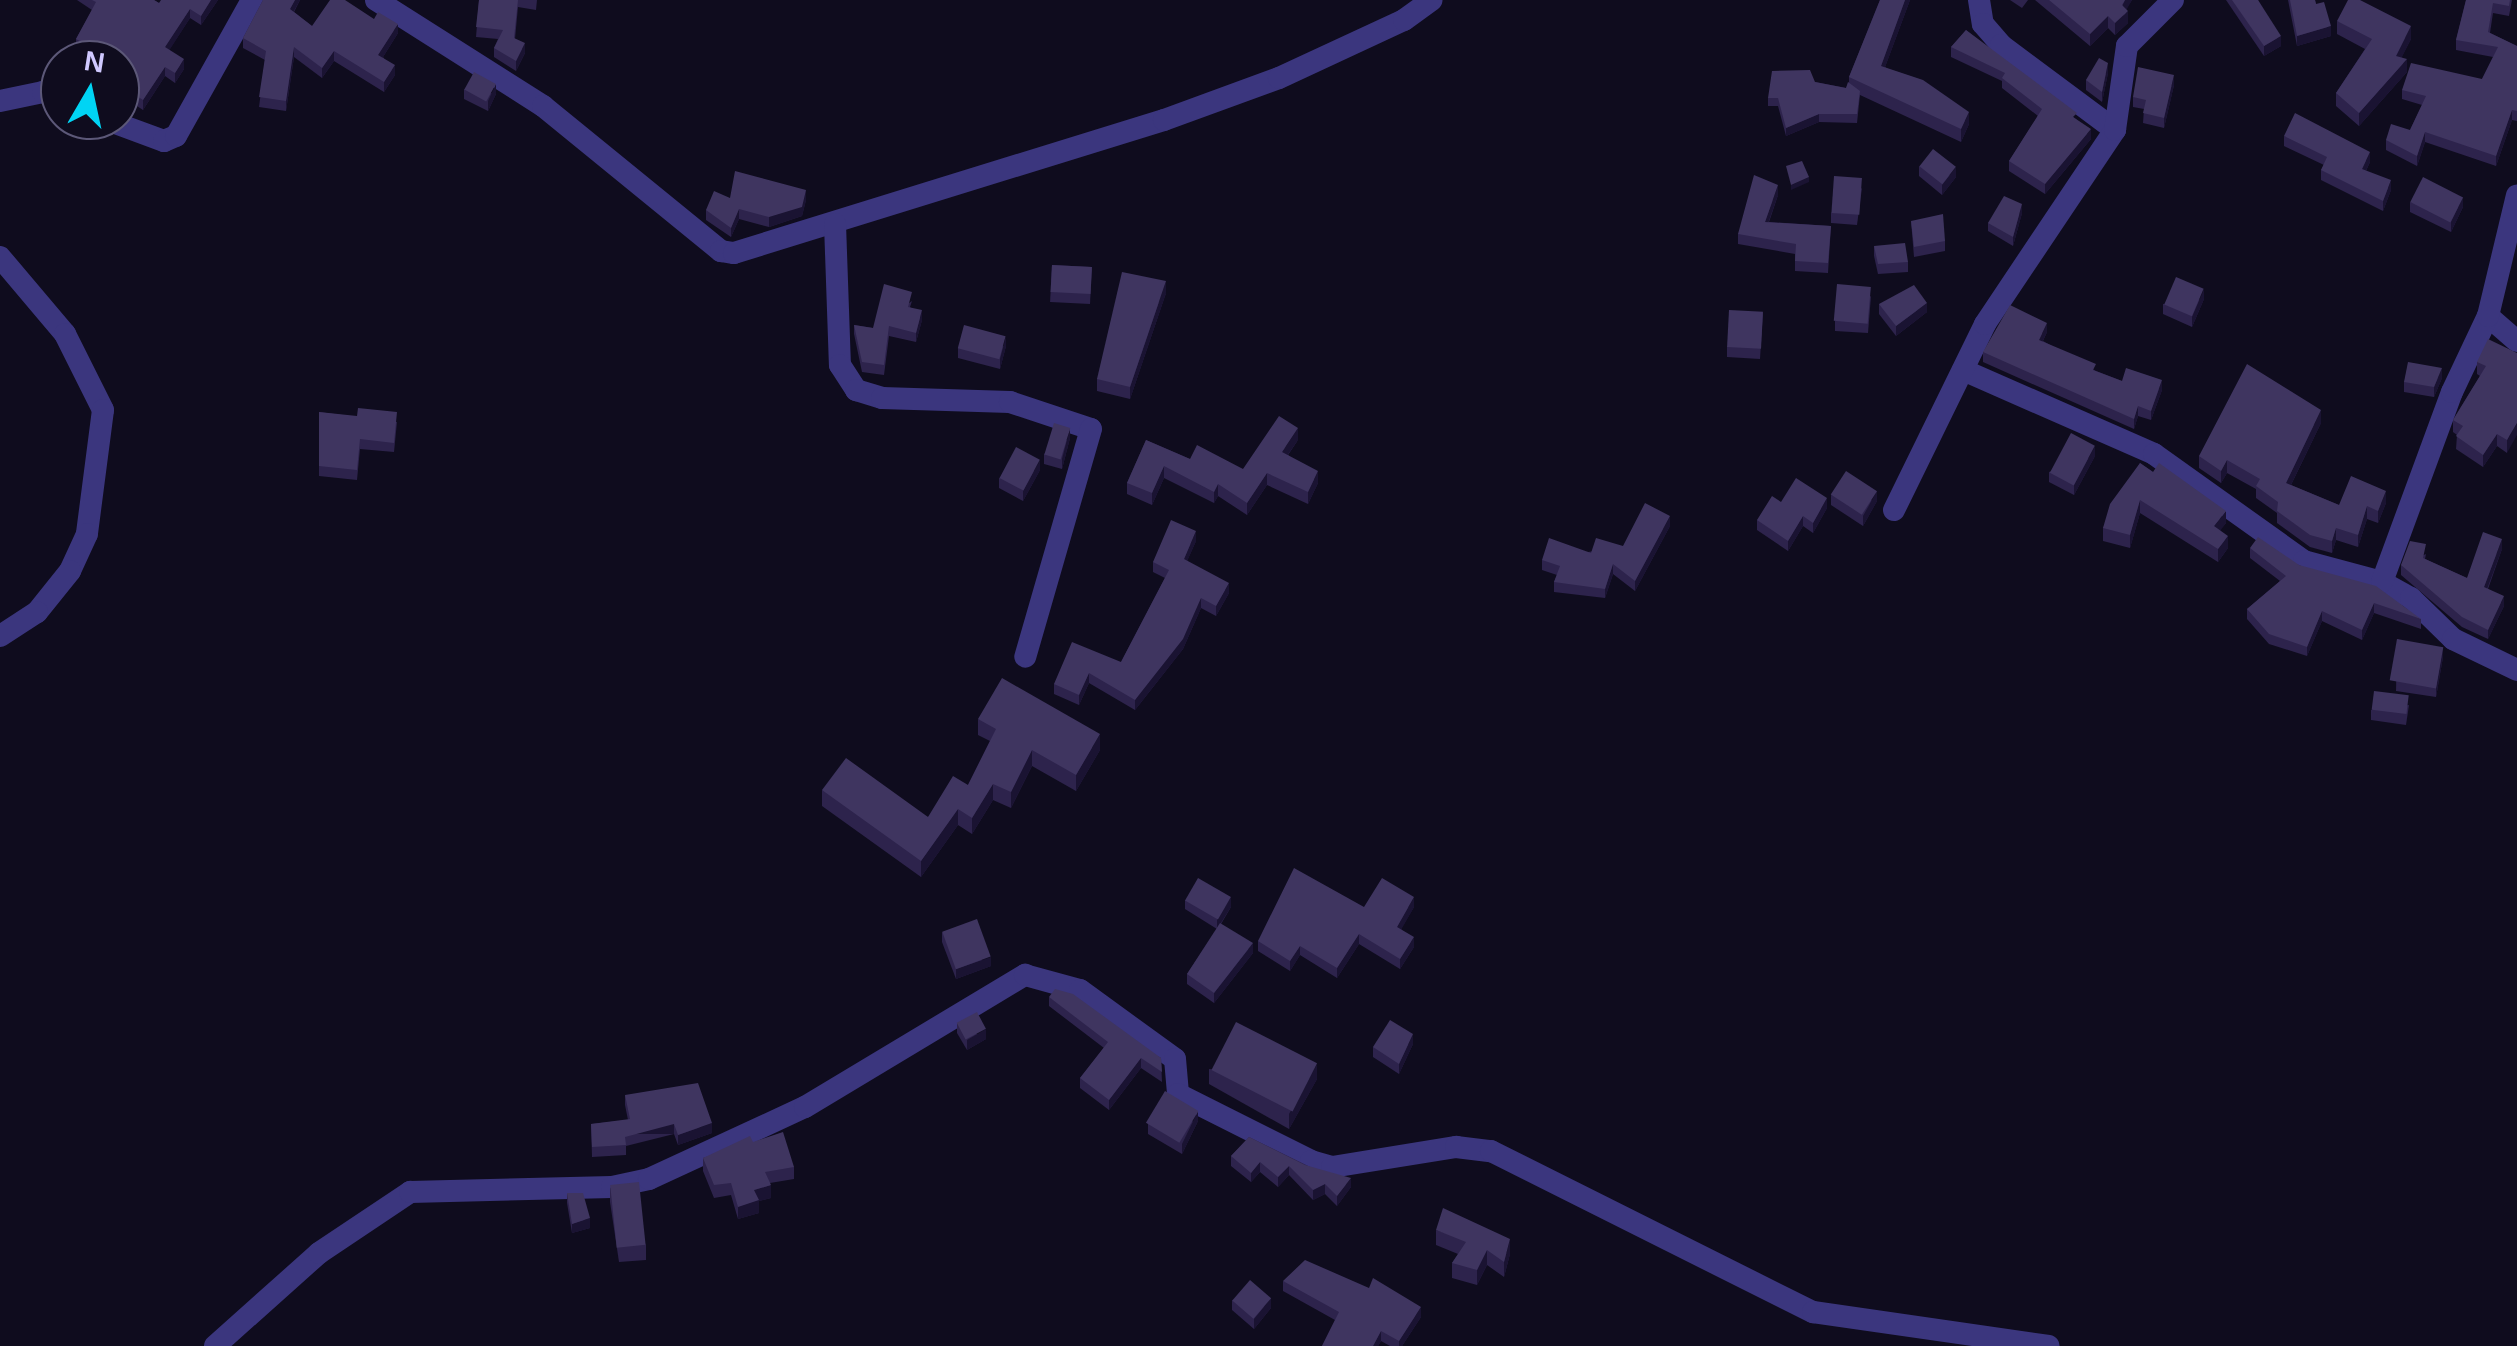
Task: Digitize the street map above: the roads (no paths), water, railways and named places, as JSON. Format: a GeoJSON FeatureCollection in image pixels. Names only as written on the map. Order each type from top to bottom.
{"type":"FeatureCollection","features":[{"type":"Feature","properties":{"kind":"street"},"geometry":{"type":"LineString","coordinates":[[140,132],[164,140],[176,136],[252,0]]}},
{"type":"Feature","properties":{"kind":"street"},"geometry":{"type":"LineString","coordinates":[[376,0],[543,106],[721,251],[748,251],[1279,78],[1404,20],[1432,0]]}},
{"type":"Feature","properties":{"kind":"street"},"geometry":{"type":"LineString","coordinates":[[1979,0],[1983,24],[2002,45],[2115,130]]}},
{"type":"Feature","properties":{"kind":"street"},"geometry":{"type":"LineString","coordinates":[[1894,510],[1990,315],[2115,130],[2128,46],[2173,0]]}},
{"type":"Feature","properties":{"kind":"street"},"geometry":{"type":"LineString","coordinates":[[0,100],[40,93]]}},
{"type":"Feature","properties":{"kind":"street"},"geometry":{"type":"LineString","coordinates":[[2382,582],[2452,392],[2488,316],[2517,196]]}},
{"type":"Feature","properties":{"kind":"street"},"geometry":{"type":"LineString","coordinates":[[834,224],[840,365],[856,390],[882,398],[1010,402],[1091,429],[1025,657]]}},
{"type":"Feature","properties":{"kind":"street"},"geometry":{"type":"LineString","coordinates":[[0,257],[65,334],[104,410],[87,534],[70,571],[36,612],[0,636]]}},
{"type":"Feature","properties":{"kind":"street"},"geometry":{"type":"LineString","coordinates":[[2488,316],[2517,341]]}},
{"type":"Feature","properties":{"kind":"street"},"geometry":{"type":"LineString","coordinates":[[1963,370],[2154,454],[2314,566],[2382,582],[2411,598],[2454,640],[2517,670]]}},
{"type":"Feature","properties":{"kind":"street"},"geometry":{"type":"LineString","coordinates":[[215,1346],[318,1252],[410,1192],[612,1187],[649,1179],[805,1107],[1024,976],[1080,990],[1176,1059],[1178,1094],[1311,1161],[1332,1167],[1456,1147],[1491,1151],[1813,1312],[2049,1346]]}}]}
